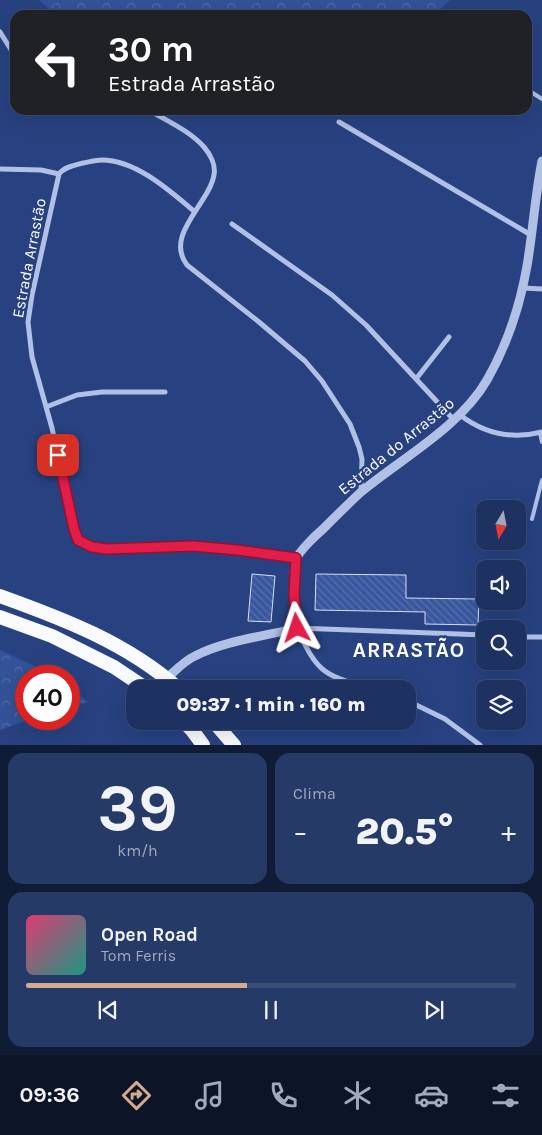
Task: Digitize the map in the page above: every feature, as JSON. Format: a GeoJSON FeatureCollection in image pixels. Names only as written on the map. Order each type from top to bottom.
{"type":"FeatureCollection","features":[{"type":"Feature","properties":{"kind":"highway"},"geometry":{"type":"LineString","coordinates":[[0,596],[64,619],[122,647],[168,678]]}},
{"type":"Feature","properties":{"kind":"highway"},"geometry":{"type":"LineString","coordinates":[[0,618],[52,636],[114,667],[134,680]]}},
{"type":"Feature","properties":{"kind":"highway"},"geometry":{"type":"LineString","coordinates":[[192,730],[203,745]]}},
{"type":"Feature","properties":{"kind":"highway"},"geometry":{"type":"LineString","coordinates":[[221,730],[234,745]]}},
{"type":"Feature","properties":{"kind":"street"},"geometry":{"type":"LineString","coordinates":[[0,32],[10,48]]}},
{"type":"Feature","properties":{"kind":"street"},"geometry":{"type":"LineString","coordinates":[[157,115],[203,147],[213,162],[215,174],[181,239],[180,255],[187,265],[305,361],[322,381],[350,424],[360,447],[362,459],[361,492]]}},
{"type":"Feature","properties":{"kind":"street"},"geometry":{"type":"LineString","coordinates":[[339,122],[531,236]]}},
{"type":"Feature","properties":{"kind":"street"},"geometry":{"type":"LineString","coordinates":[[0,169],[41,170],[59,174],[66,168],[102,160],[121,163],[149,176],[195,212]]}},
{"type":"Feature","properties":{"kind":"street","name":"Estrada do Arrastão"},"geometry":{"type":"LineString","coordinates":[[296,558],[315,536],[361,492],[457,417],[487,381],[500,356],[523,288],[542,161]]}},
{"type":"Feature","properties":{"kind":"street","name":"Estrada Arrastão"},"geometry":{"type":"LineString","coordinates":[[59,174],[32,295],[28,322],[32,357],[78,540],[92,547],[107,549],[193,546],[296,558]]}},
{"type":"Feature","properties":{"kind":"street"},"geometry":{"type":"LineString","coordinates":[[232,224],[332,295],[366,325],[416,379],[457,417],[488,432],[508,435],[541,433]]}},
{"type":"Feature","properties":{"kind":"street"},"geometry":{"type":"LineString","coordinates":[[523,288],[542,290]]}},
{"type":"Feature","properties":{"kind":"street"},"geometry":{"type":"LineString","coordinates":[[416,379],[449,337]]}},
{"type":"Feature","properties":{"kind":"street"},"geometry":{"type":"LineString","coordinates":[[46,407],[76,395],[102,392],[165,392]]}},
{"type":"Feature","properties":{"kind":"street"},"geometry":{"type":"LineString","coordinates":[[296,558],[294,594],[297,628],[309,655],[322,670],[342,680]]}},
{"type":"Feature","properties":{"kind":"street"},"geometry":{"type":"LineString","coordinates":[[168,678],[181,665],[194,656],[213,648],[297,628],[476,635]]}},
{"type":"Feature","properties":{"kind":"street"},"geometry":{"type":"LineString","coordinates":[[526,637],[542,638]]}},
{"type":"Feature","properties":{"kind":"street"},"geometry":{"type":"LineString","coordinates":[[416,705],[445,719],[480,745]]}},
{"type":"Feature","properties":{"kind":"lane"},"geometry":{"type":"LineString","coordinates":[[541,433],[542,442]]}},
{"type":"Feature","properties":{"kind":"lane"},"geometry":{"type":"LineString","coordinates":[[532,519],[542,480]]}},
{"type":"Feature","properties":{"kind":"green space"},"geometry":{"type":"Polygon","coordinates":[[[39,0],[450,0],[439,10],[50,10],[39,0]]]}},
{"type":"Feature","properties":{"kind":"green space"},"geometry":{"type":"Polygon","coordinates":[[[0,650],[32,665],[15,665],[15,725],[0,730],[0,650]]]}},
{"type":"Feature","properties":{"kind":"green space"},"geometry":{"type":"Polygon","coordinates":[[[80,695],[88,702],[80,705],[80,695]]]}},
{"type":"Feature","properties":{"kind":"building"},"geometry":{"type":"Polygon","coordinates":[[[252,574],[275,576],[271,622],[248,621],[252,574]]]}},
{"type":"Feature","properties":{"kind":"building"},"geometry":{"type":"Polygon","coordinates":[[[316,574],[406,575],[406,598],[476,599],[476,610],[479,610],[476,625],[425,624],[425,612],[315,610],[316,574]]]}},
{"type":"Feature","properties":{"kind":"district","name":"ARRASTÃO"},"geometry":{"type":"Point","coordinates":[409,650]}},
{"type":"Feature","properties":{"kind":"route"},"geometry":{"type":"LineString","coordinates":[[58,455],[78,540],[92,547],[107,549],[193,546],[296,558],[294,594],[297,628]]}}]}
